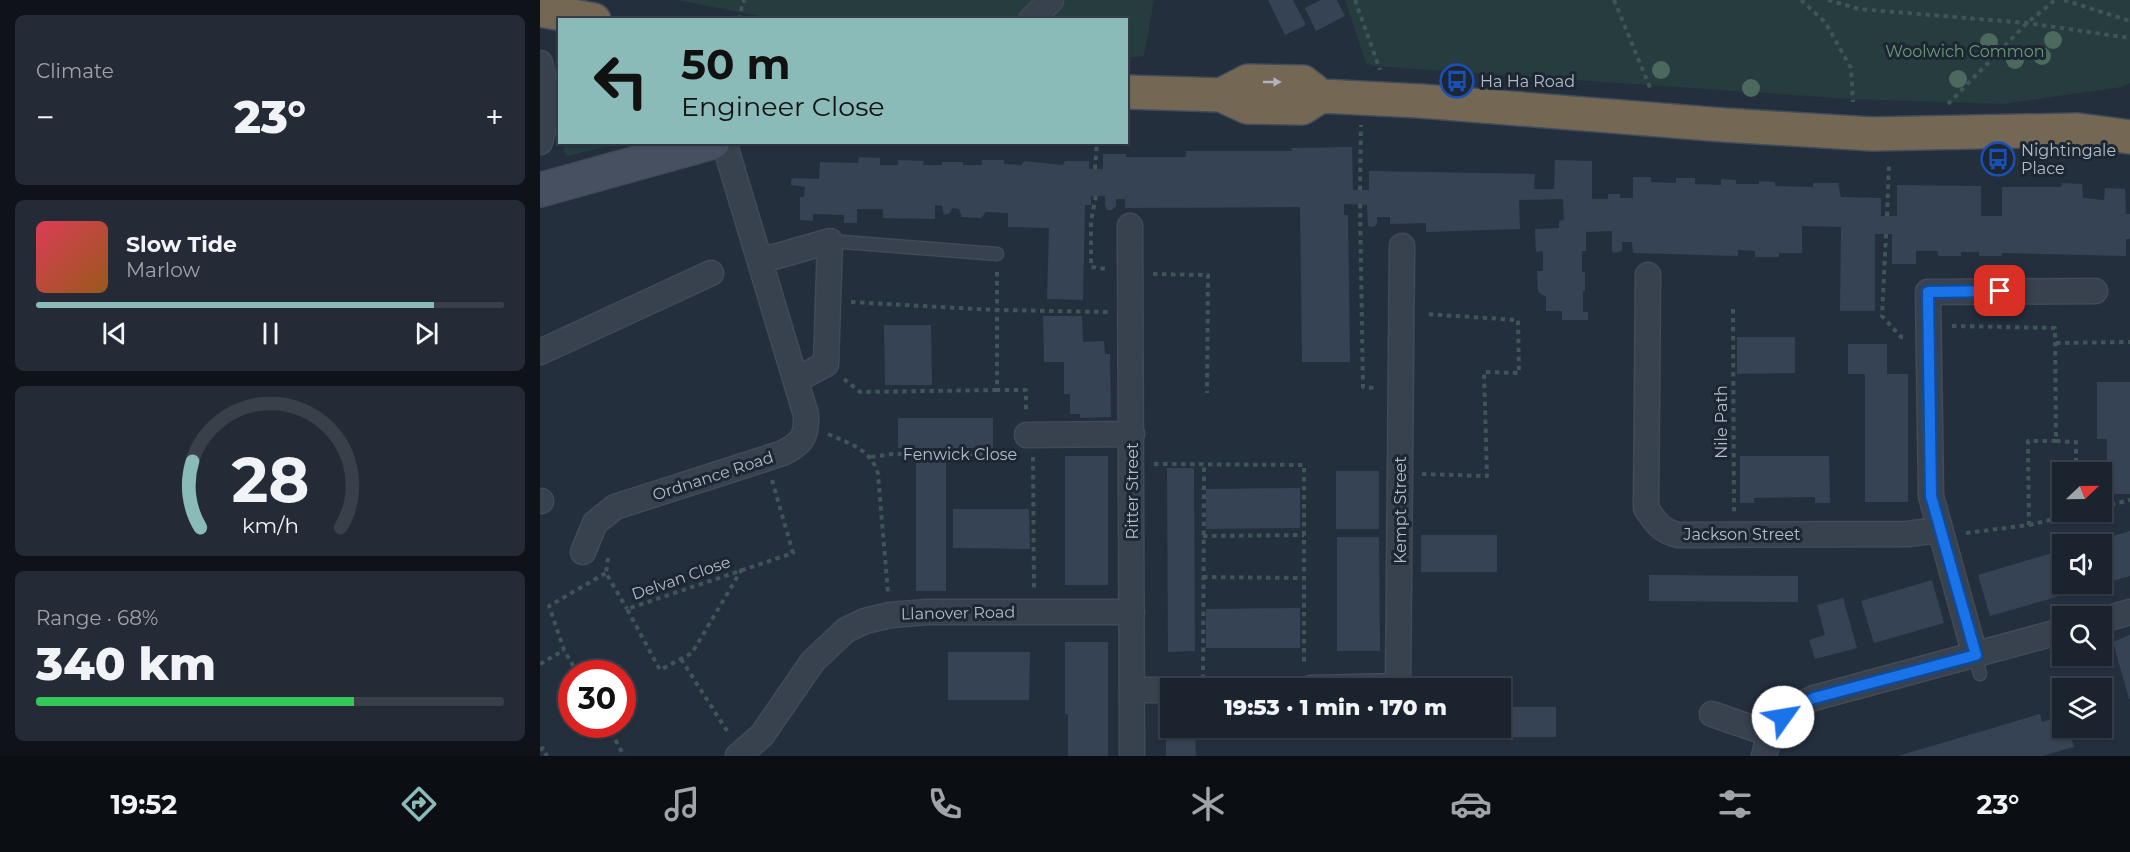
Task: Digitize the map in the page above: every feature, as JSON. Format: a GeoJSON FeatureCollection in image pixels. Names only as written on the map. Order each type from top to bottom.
{"type":"FeatureCollection","features":[{"type":"Feature","properties":{"kind":"highway"},"geometry":{"type":"LineString","coordinates":[[540,10],[583,18]]}},
{"type":"Feature","properties":{"kind":"highway"},"geometry":{"type":"LineString","coordinates":[[1128,92],[1221,95],[1248,107],[1302,108],[1321,96],[1420,101],[1724,125],[1872,134],[2078,130],[2130,137]]}},
{"type":"Feature","properties":{"kind":"highway"},"geometry":{"type":"LineString","coordinates":[[2078,130],[2130,119]]}},
{"type":"Feature","properties":{"kind":"street"},"geometry":{"type":"LineString","coordinates":[[1033,18],[1052,0]]}},
{"type":"Feature","properties":{"kind":"street"},"geometry":{"type":"LineString","coordinates":[[540,63],[545,88],[546,113],[540,142]]}},
{"type":"Feature","properties":{"kind":"street"},"geometry":{"type":"LineString","coordinates":[[540,190],[706,144]]}},
{"type":"Feature","properties":{"kind":"street"},"geometry":{"type":"LineString","coordinates":[[725,144],[796,380],[806,415],[806,427]]}},
{"type":"Feature","properties":{"kind":"street","name":"Ritter Street"},"geometry":{"type":"LineString","coordinates":[[1130,226],[1132,756]]}},
{"type":"Feature","properties":{"kind":"street"},"geometry":{"type":"LineString","coordinates":[[760,261],[830,241],[826,364],[796,380]]}},
{"type":"Feature","properties":{"kind":"street","name":"Kempt Street"},"geometry":{"type":"LineString","coordinates":[[1308,677],[1398,686],[1402,246]]}},
{"type":"Feature","properties":{"kind":"street"},"geometry":{"type":"LineString","coordinates":[[540,352],[711,273]]}},
{"type":"Feature","properties":{"kind":"street","name":"Jackson Street"},"geometry":{"type":"LineString","coordinates":[[1648,275],[1646,508],[1665,532],[1678,535],[1940,533]]}},
{"type":"Feature","properties":{"kind":"street"},"geometry":{"type":"LineString","coordinates":[[1978,664],[1931,496],[1928,292],[2095,291]]}},
{"type":"Feature","properties":{"kind":"street","name":"Ordnance Road"},"geometry":{"type":"LineString","coordinates":[[583,552],[595,523],[615,507],[767,459],[798,445],[806,427]]}},
{"type":"Feature","properties":{"kind":"street","name":"Fenwick Close"},"geometry":{"type":"LineString","coordinates":[[1030,444],[1132,434]]}},
{"type":"Feature","properties":{"kind":"street","name":"Llanover Road"},"geometry":{"type":"LineString","coordinates":[[740,755],[762,735],[813,661],[846,630],[865,621],[890,615],[928,612],[1132,612]]}},
{"type":"Feature","properties":{"kind":"street"},"geometry":{"type":"LineString","coordinates":[[2112,617],[2130,612]]}},
{"type":"Feature","properties":{"kind":"street"},"geometry":{"type":"LineString","coordinates":[[1712,714],[1767,745],[1783,717],[1798,705],[1814,698],[1978,664],[2052,636]]}},
{"type":"Feature","properties":{"kind":"street"},"geometry":{"type":"LineString","coordinates":[[1132,690],[1160,690]]}},
{"type":"Feature","properties":{"kind":"lane"},"geometry":{"type":"LineString","coordinates":[[830,241],[997,254]]}},
{"type":"Feature","properties":{"kind":"path"},"geometry":{"type":"LineString","coordinates":[[740,18],[742,3],[746,0]]}},
{"type":"Feature","properties":{"kind":"path"},"geometry":{"type":"LineString","coordinates":[[1355,0],[1382,73]]}},
{"type":"Feature","properties":{"kind":"path"},"geometry":{"type":"LineString","coordinates":[[1614,0],[1651,90]]}},
{"type":"Feature","properties":{"kind":"path"},"geometry":{"type":"LineString","coordinates":[[1801,0],[1825,22],[1851,68],[1853,102]]}},
{"type":"Feature","properties":{"kind":"path"},"geometry":{"type":"LineString","coordinates":[[1828,0],[1859,9],[2027,23],[2130,38]]}},
{"type":"Feature","properties":{"kind":"path"},"geometry":{"type":"LineString","coordinates":[[1946,107],[2027,23],[2055,0]]}},
{"type":"Feature","properties":{"kind":"path"},"geometry":{"type":"LineString","coordinates":[[2064,0],[2130,21]]}},
{"type":"Feature","properties":{"kind":"path"},"geometry":{"type":"LineString","coordinates":[[1360,190],[1361,122]]}},
{"type":"Feature","properties":{"kind":"path"},"geometry":{"type":"LineString","coordinates":[[1095,169],[1096,144]]}},
{"type":"Feature","properties":{"kind":"path"},"geometry":{"type":"LineString","coordinates":[[1887,216],[1889,156]]}},
{"type":"Feature","properties":{"kind":"path"},"geometry":{"type":"LineString","coordinates":[[1096,196],[1091,221],[1092,267],[1130,274],[1208,275],[1207,393]]}},
{"type":"Feature","properties":{"kind":"path"},"geometry":{"type":"LineString","coordinates":[[1360,204],[1364,387],[1401,388]]}},
{"type":"Feature","properties":{"kind":"path"},"geometry":{"type":"LineString","coordinates":[[1886,234],[1882,316],[1901,338],[1927,333],[2055,328],[2056,441]]}},
{"type":"Feature","properties":{"kind":"path"},"geometry":{"type":"LineString","coordinates":[[997,254],[997,390]]}},
{"type":"Feature","properties":{"kind":"path"},"geometry":{"type":"LineString","coordinates":[[827,300],[997,310],[1130,312]]}},
{"type":"Feature","properties":{"kind":"path","name":"Nile Path"},"geometry":{"type":"LineString","coordinates":[[1733,309],[1734,535]]}},
{"type":"Feature","properties":{"kind":"path"},"geometry":{"type":"LineString","coordinates":[[1400,474],[1487,476],[1484,372],[1519,374],[1518,320],[1401,313]]}},
{"type":"Feature","properties":{"kind":"path"},"geometry":{"type":"LineString","coordinates":[[2056,343],[2130,342]]}},
{"type":"Feature","properties":{"kind":"path"},"geometry":{"type":"LineString","coordinates":[[826,364],[860,392],[1026,390],[1030,444],[1034,612]]}},
{"type":"Feature","properties":{"kind":"path"},"geometry":{"type":"LineString","coordinates":[[806,427],[862,449],[871,457],[878,474],[890,615]]}},
{"type":"Feature","properties":{"kind":"path"},"geometry":{"type":"LineString","coordinates":[[2029,525],[2028,441],[2076,442],[2076,462]]}},
{"type":"Feature","properties":{"kind":"path","name":"Fenwick Close"},"geometry":{"type":"LineString","coordinates":[[871,457],[1030,444]]}},
{"type":"Feature","properties":{"kind":"path","name":"Delvan Close"},"geometry":{"type":"LineString","coordinates":[[627,609],[793,553],[767,459]]}},
{"type":"Feature","properties":{"kind":"path"},"geometry":{"type":"LineString","coordinates":[[1132,464],[1304,465],[1308,677]]}},
{"type":"Feature","properties":{"kind":"path"},"geometry":{"type":"LineString","coordinates":[[1203,678],[1204,465]]}},
{"type":"Feature","properties":{"kind":"path"},"geometry":{"type":"LineString","coordinates":[[2112,504],[2130,500]]}},
{"type":"Feature","properties":{"kind":"path"},"geometry":{"type":"LineString","coordinates":[[1940,533],[2029,525],[2052,519]]}},
{"type":"Feature","properties":{"kind":"path"},"geometry":{"type":"LineString","coordinates":[[1203,536],[1304,535]]}},
{"type":"Feature","properties":{"kind":"path"},"geometry":{"type":"LineString","coordinates":[[570,660],[564,650],[549,606],[606,573],[609,551]]}},
{"type":"Feature","properties":{"kind":"path","name":"Delvan Close"},"geometry":{"type":"LineString","coordinates":[[606,573],[660,670],[692,653],[742,569]]}},
{"type":"Feature","properties":{"kind":"path"},"geometry":{"type":"LineString","coordinates":[[1203,578],[1305,578]]}},
{"type":"Feature","properties":{"kind":"path"},"geometry":{"type":"LineString","coordinates":[[540,664],[564,650]]}},
{"type":"Feature","properties":{"kind":"path"},"geometry":{"type":"LineString","coordinates":[[681,659],[740,755]]}},
{"type":"Feature","properties":{"kind":"path"},"geometry":{"type":"LineString","coordinates":[[614,738],[624,756]]}},
{"type":"Feature","properties":{"kind":"path"},"geometry":{"type":"LineString","coordinates":[[540,750],[543,748],[548,756]]}},
{"type":"Feature","properties":{"kind":"green space"},"geometry":{"type":"Polygon","coordinates":[[[677,0],[1154,0],[1144,56],[1128,58],[1128,18],[769,18],[677,0]]]}},
{"type":"Feature","properties":{"kind":"green space","name":"Woolwich Common"},"geometry":{"type":"Polygon","coordinates":[[[1345,0],[2130,0],[2130,83],[2122,87],[2003,104],[1851,99],[1373,66],[1366,63],[1345,0]]]}},
{"type":"Feature","properties":{"kind":"green space"},"geometry":{"type":"Polygon","coordinates":[[[564,144],[618,144],[567,156],[563,150],[564,144]]]}},
{"type":"Feature","properties":{"kind":"building"},"geometry":{"type":"Polygon","coordinates":[[[1268,0],[1293,0],[1306,25],[1285,35],[1268,0]]]}},
{"type":"Feature","properties":{"kind":"building"},"geometry":{"type":"Polygon","coordinates":[[[1321,0],[1337,0],[1345,16],[1316,31],[1305,8],[1321,0]]]}},
{"type":"Feature","properties":{"kind":"building"},"geometry":{"type":"Polygon","coordinates":[[[1352,147],[1353,190],[1369,190],[1369,171],[1535,174],[1534,189],[1554,189],[1555,160],[1592,161],[1592,199],[1608,199],[1608,194],[1620,194],[1620,198],[1633,198],[1633,177],[1651,177],[1651,182],[1676,183],[1676,178],[1695,178],[1695,184],[1721,185],[1721,179],[1736,180],[1736,184],[1759,184],[1759,181],[1775,182],[1775,186],[1813,187],[1813,183],[1838,183],[1841,197],[1881,198],[1881,216],[1897,216],[1897,185],[1981,186],[1981,216],[2002,216],[2002,187],[2061,187],[2062,183],[2082,184],[2083,198],[2104,200],[2105,188],[2125,189],[2126,214],[2130,214],[2130,239],[2126,239],[2126,256],[2002,253],[2002,256],[1979,256],[1979,252],[1961,252],[1961,256],[1938,256],[1938,251],[1916,251],[1916,264],[1892,264],[1892,234],[1875,234],[1875,311],[1840,311],[1841,227],[1802,226],[1802,253],[1779,253],[1779,257],[1755,257],[1755,251],[1738,250],[1738,256],[1633,253],[1632,242],[1622,242],[1622,251],[1614,253],[1612,251],[1612,231],[1586,232],[1586,251],[1582,251],[1582,272],[1585,272],[1583,312],[1588,312],[1588,320],[1562,320],[1562,311],[1546,311],[1546,297],[1538,292],[1537,271],[1543,271],[1543,251],[1536,252],[1535,229],[1559,228],[1559,221],[1564,220],[1563,199],[1519,200],[1520,229],[1426,232],[1426,223],[1390,224],[1390,217],[1377,217],[1377,224],[1373,227],[1368,226],[1367,205],[1344,204],[1344,215],[1348,215],[1350,362],[1302,362],[1300,207],[1125,208],[1125,199],[1116,199],[1116,206],[1112,210],[1107,210],[1105,196],[1091,196],[1091,205],[1085,205],[1083,300],[1047,299],[1049,228],[1008,227],[1008,213],[986,212],[981,218],[962,217],[959,209],[952,208],[950,213],[944,215],[942,206],[935,205],[935,219],[883,218],[883,209],[857,209],[857,223],[844,223],[844,215],[813,214],[813,221],[800,220],[800,197],[804,197],[805,187],[791,185],[791,180],[794,178],[819,179],[820,162],[858,163],[859,157],[880,158],[880,165],[898,165],[898,160],[924,161],[923,165],[963,162],[963,165],[982,165],[982,160],[1004,160],[1004,164],[1022,165],[1024,161],[1063,165],[1065,161],[1089,161],[1089,169],[1103,169],[1103,154],[1126,154],[1126,157],[1186,157],[1186,151],[1292,151],[1291,148],[1352,147]]]}},
{"type":"Feature","properties":{"kind":"building"},"geometry":{"type":"Polygon","coordinates":[[[1043,316],[1082,316],[1083,342],[1104,341],[1105,354],[1110,354],[1111,417],[1080,418],[1080,414],[1070,414],[1070,394],[1064,394],[1064,362],[1044,362],[1043,316]]]}},
{"type":"Feature","properties":{"kind":"building"},"geometry":{"type":"Polygon","coordinates":[[[884,325],[931,325],[932,385],[885,385],[884,325]]]}},
{"type":"Feature","properties":{"kind":"building"},"geometry":{"type":"Polygon","coordinates":[[[1737,337],[1795,337],[1795,373],[1737,374],[1737,337]]]}},
{"type":"Feature","properties":{"kind":"building"},"geometry":{"type":"Polygon","coordinates":[[[1848,344],[1887,344],[1887,374],[1908,374],[1908,502],[1865,502],[1865,374],[1848,374],[1848,344]]]}},
{"type":"Feature","properties":{"kind":"building"},"geometry":{"type":"Polygon","coordinates":[[[2097,382],[2130,382],[2130,494],[2112,494],[2112,462],[2107,462],[2107,439],[2097,439],[2097,382]]]}},
{"type":"Feature","properties":{"kind":"building"},"geometry":{"type":"Polygon","coordinates":[[[898,418],[993,418],[993,448],[898,448],[898,418]]]}},
{"type":"Feature","properties":{"kind":"building"},"geometry":{"type":"Polygon","coordinates":[[[1065,456],[1108,456],[1108,585],[1065,585],[1065,456]]]}},
{"type":"Feature","properties":{"kind":"building"},"geometry":{"type":"Polygon","coordinates":[[[1740,456],[1829,456],[1830,503],[1815,503],[1815,497],[1754,498],[1754,503],[1740,503],[1740,456]]]}},
{"type":"Feature","properties":{"kind":"building"},"geometry":{"type":"Polygon","coordinates":[[[916,458],[946,459],[946,591],[916,591],[916,458]]]}},
{"type":"Feature","properties":{"kind":"building"},"geometry":{"type":"Polygon","coordinates":[[[1167,468],[1194,468],[1195,651],[1168,652],[1167,468]]]}},
{"type":"Feature","properties":{"kind":"building"},"geometry":{"type":"Polygon","coordinates":[[[1336,471],[1379,471],[1379,529],[1336,529],[1336,471]]]}},
{"type":"Feature","properties":{"kind":"building"},"geometry":{"type":"Polygon","coordinates":[[[1300,488],[1300,528],[1206,529],[1206,489],[1300,488]]]}},
{"type":"Feature","properties":{"kind":"building"},"geometry":{"type":"Polygon","coordinates":[[[953,509],[1029,509],[1030,549],[953,548],[953,509]]]}},
{"type":"Feature","properties":{"kind":"building"},"geometry":{"type":"Polygon","coordinates":[[[2130,531],[2130,576],[2112,581],[2112,536],[2130,531]]]}},
{"type":"Feature","properties":{"kind":"building"},"geometry":{"type":"Polygon","coordinates":[[[1421,535],[1497,535],[1497,572],[1421,572],[1421,535]]]}},
{"type":"Feature","properties":{"kind":"building"},"geometry":{"type":"Polygon","coordinates":[[[1337,537],[1379,537],[1380,651],[1337,651],[1337,537]]]}},
{"type":"Feature","properties":{"kind":"building"},"geometry":{"type":"Polygon","coordinates":[[[2052,553],[2052,594],[2067,594],[1990,616],[1978,575],[2052,553]]]}},
{"type":"Feature","properties":{"kind":"building"},"geometry":{"type":"Polygon","coordinates":[[[1649,575],[1798,576],[1798,602],[1649,601],[1649,575]]]}},
{"type":"Feature","properties":{"kind":"building"},"geometry":{"type":"Polygon","coordinates":[[[1932,580],[1944,623],[1874,643],[1861,601],[1932,580]]]}},
{"type":"Feature","properties":{"kind":"building"},"geometry":{"type":"Polygon","coordinates":[[[1843,598],[1857,648],[1815,659],[1809,640],[1825,635],[1817,605],[1843,598]]]}},
{"type":"Feature","properties":{"kind":"building"},"geometry":{"type":"Polygon","coordinates":[[[1300,608],[1300,648],[1206,648],[1206,609],[1300,608]]]}},
{"type":"Feature","properties":{"kind":"building"},"geometry":{"type":"Polygon","coordinates":[[[2130,635],[2130,699],[2129,699],[2113,642],[2130,635]]]}},
{"type":"Feature","properties":{"kind":"building"},"geometry":{"type":"Polygon","coordinates":[[[1065,642],[1108,642],[1108,756],[1068,756],[1068,714],[1065,714],[1065,642]]]}},
{"type":"Feature","properties":{"kind":"building"},"geometry":{"type":"Polygon","coordinates":[[[948,652],[1030,652],[1029,700],[948,700],[948,652]]]}},
{"type":"Feature","properties":{"kind":"building"},"geometry":{"type":"Polygon","coordinates":[[[1511,707],[1556,707],[1556,737],[1511,737],[1511,707]]]}},
{"type":"Feature","properties":{"kind":"building"},"geometry":{"type":"Polygon","coordinates":[[[2040,714],[2042,722],[2052,719],[2052,738],[2071,738],[2074,747],[2042,756],[1898,756],[2040,714]]]}},
{"type":"Feature","properties":{"kind":"building"},"geometry":{"type":"Polygon","coordinates":[[[1166,738],[1195,738],[1196,756],[1166,756],[1166,738]]]}},
{"type":"Feature","properties":{"kind":"place","name":"Ha Ha Road"},"geometry":{"type":"Point","coordinates":[1457,81]}},
{"type":"Feature","properties":{"kind":"place","name":"Nightingale Place"},"geometry":{"type":"Point","coordinates":[1998,159]}},
{"type":"Feature","properties":{"kind":"route"},"geometry":{"type":"LineString","coordinates":[[1783,717],[1798,705],[1814,698],[1976,655],[1931,496],[1928,292],[2000,291]]}}]}
